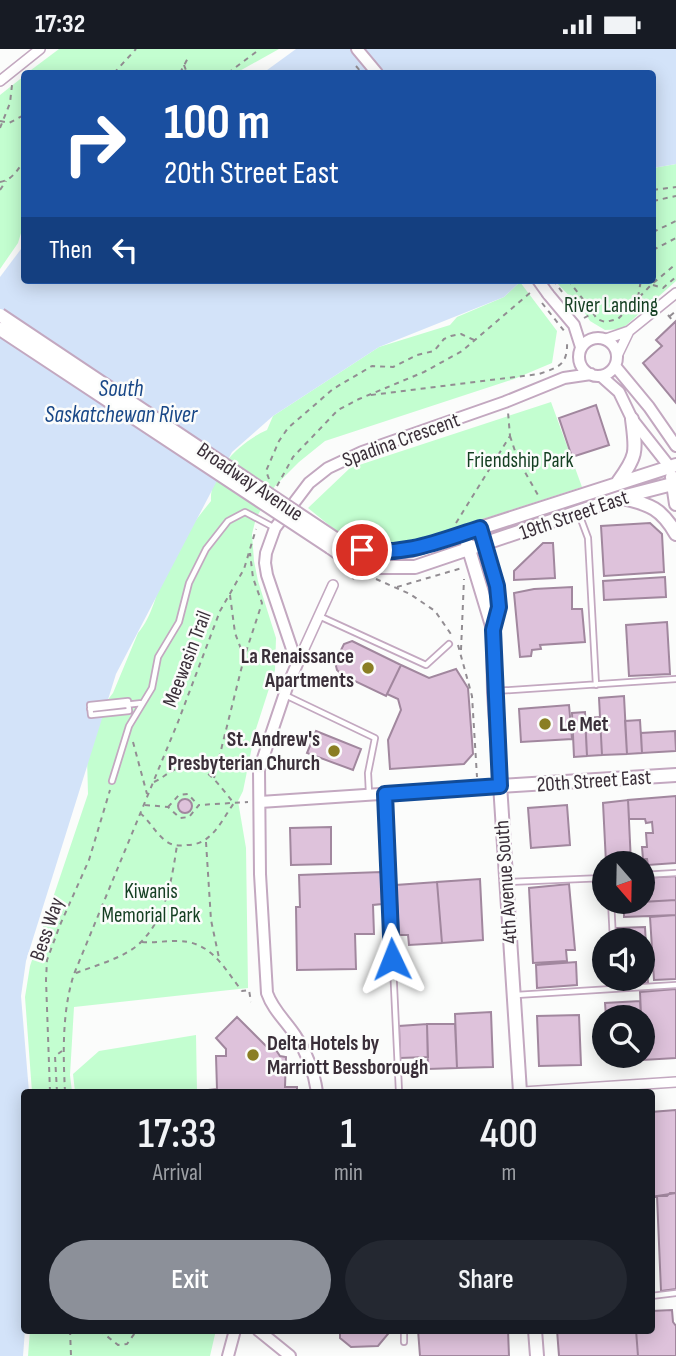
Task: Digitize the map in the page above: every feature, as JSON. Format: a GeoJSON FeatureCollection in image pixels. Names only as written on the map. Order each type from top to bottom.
{"type":"FeatureCollection","features":[{"type":"Feature","properties":{"kind":"main road","name":"Broadway Avenue"},"geometry":{"type":"LineString","coordinates":[[0,315],[334,544],[351,561]]}},
{"type":"Feature","properties":{"kind":"main road","name":"Broadway Avenue"},"geometry":{"type":"LineString","coordinates":[[0,329],[334,544],[362,550]]}},
{"type":"Feature","properties":{"kind":"main road"},"geometry":{"type":"LineString","coordinates":[[618,482],[630,466],[635,453],[632,419]]}},
{"type":"Feature","properties":{"kind":"main road"},"geometry":{"type":"LineString","coordinates":[[672,465],[676,504]]}},
{"type":"Feature","properties":{"kind":"main road","name":"19th Street East"},"geometry":{"type":"LineString","coordinates":[[362,550],[394,553],[412,550],[459,526],[480,528],[672,465]]}},
{"type":"Feature","properties":{"kind":"main road","name":"19th Street East"},"geometry":{"type":"LineString","coordinates":[[351,561],[378,567],[415,567],[675,483]]}},
{"type":"Feature","properties":{"kind":"main road"},"geometry":{"type":"LineString","coordinates":[[622,498],[659,510],[676,534]]}},
{"type":"Feature","properties":{"kind":"main road","name":"4th Avenue South"},"geometry":{"type":"LineString","coordinates":[[459,526],[493,630]]}},
{"type":"Feature","properties":{"kind":"main road","name":"4th Avenue South"},"geometry":{"type":"LineString","coordinates":[[480,528],[497,586],[499,607],[493,630],[494,692],[513,995],[522,1089]]}},
{"type":"Feature","properties":{"kind":"main road","name":"20th Street East"},"geometry":{"type":"LineString","coordinates":[[500,786],[676,775]]}},
{"type":"Feature","properties":{"kind":"main road"},"geometry":{"type":"LineString","coordinates":[[535,1334],[537,1356]]}},
{"type":"Feature","properties":{"kind":"street"},"geometry":{"type":"LineString","coordinates":[[3,79],[40,49]]}},
{"type":"Feature","properties":{"kind":"street"},"geometry":{"type":"LineString","coordinates":[[358,49],[375,70]]}},
{"type":"Feature","properties":{"kind":"street"},"geometry":{"type":"LineString","coordinates":[[539,284],[544,297],[569,329],[580,352],[581,366],[619,392],[632,419],[672,465]]}},
{"type":"Feature","properties":{"kind":"street"},"geometry":{"type":"LineString","coordinates":[[564,378],[586,342],[629,331],[676,293]]}},
{"type":"Feature","properties":{"kind":"street"},"geometry":{"type":"LineString","coordinates":[[569,329],[613,345],[616,361],[676,446]]}},
{"type":"Feature","properties":{"kind":"street"},"geometry":{"type":"LineString","coordinates":[[596,375],[609,373],[629,331]]}},
{"type":"Feature","properties":{"kind":"street","name":"Spadina Crescent"},"geometry":{"type":"LineString","coordinates":[[297,664],[266,569],[266,553],[275,528],[309,483],[328,468],[362,452],[505,402],[564,378],[596,375]]}},
{"type":"Feature","properties":{"kind":"street"},"geometry":{"type":"LineString","coordinates":[[316,1089],[308,1057],[278,1016],[267,993],[260,874],[260,770],[284,695],[333,585]]}},
{"type":"Feature","properties":{"kind":"street","name":"20th Street East"},"geometry":{"type":"LineString","coordinates":[[260,802],[500,786]]}},
{"type":"Feature","properties":{"kind":"street"},"geometry":{"type":"LineString","coordinates":[[564,1089],[676,1081]]}},
{"type":"Feature","properties":{"kind":"street"},"geometry":{"type":"LineString","coordinates":[[228,1356],[234,1334]]}},
{"type":"Feature","properties":{"kind":"street"},"geometry":{"type":"LineString","coordinates":[[263,1334],[290,1356]]}},
{"type":"Feature","properties":{"kind":"lane"},"geometry":{"type":"LineString","coordinates":[[112,781],[129,726],[152,688],[158,657],[179,622],[189,583],[206,549],[228,521],[246,512],[275,528]]}},
{"type":"Feature","properties":{"kind":"lane"},"geometry":{"type":"LineString","coordinates":[[579,514],[588,538],[596,685]]}},
{"type":"Feature","properties":{"kind":"lane"},"geometry":{"type":"LineString","coordinates":[[320,616],[426,665],[449,644]]}},
{"type":"Feature","properties":{"kind":"lane"},"geometry":{"type":"LineString","coordinates":[[494,692],[676,679]]}},
{"type":"Feature","properties":{"kind":"lane"},"geometry":{"type":"LineString","coordinates":[[284,695],[375,738],[368,773],[370,794]]}},
{"type":"Feature","properties":{"kind":"lane"},"geometry":{"type":"LineString","coordinates":[[128,701],[129,705],[130,711],[90,715],[90,705],[128,701]]}},
{"type":"Feature","properties":{"kind":"lane"},"geometry":{"type":"LineString","coordinates":[[129,705],[143,703]]}},
{"type":"Feature","properties":{"kind":"lane"},"geometry":{"type":"LineString","coordinates":[[385,794],[399,1089]]}},
{"type":"Feature","properties":{"kind":"lane"},"geometry":{"type":"LineString","coordinates":[[655,874],[676,873]]}},
{"type":"Feature","properties":{"kind":"lane"},"geometry":{"type":"LineString","coordinates":[[506,882],[592,878]]}},
{"type":"Feature","properties":{"kind":"lane"},"geometry":{"type":"LineString","coordinates":[[655,986],[676,985]]}},
{"type":"Feature","properties":{"kind":"lane"},"geometry":{"type":"LineString","coordinates":[[513,995],[592,990]]}},
{"type":"Feature","properties":{"kind":"lane"},"geometry":{"type":"LineString","coordinates":[[655,1296],[676,1293]]}},
{"type":"Feature","properties":{"kind":"lane"},"geometry":{"type":"LineString","coordinates":[[404,1334],[404,1342]]}},
{"type":"Feature","properties":{"kind":"path"},"geometry":{"type":"LineString","coordinates":[[117,70],[136,49]]}},
{"type":"Feature","properties":{"kind":"path"},"geometry":{"type":"LineString","coordinates":[[232,70],[260,49]]}},
{"type":"Feature","properties":{"kind":"path"},"geometry":{"type":"LineString","coordinates":[[182,70],[189,56]]}},
{"type":"Feature","properties":{"kind":"path"},"geometry":{"type":"LineString","coordinates":[[184,65],[186,70]]}},
{"type":"Feature","properties":{"kind":"path"},"geometry":{"type":"LineString","coordinates":[[0,128],[10,103],[12,85],[3,79]]}},
{"type":"Feature","properties":{"kind":"path"},"geometry":{"type":"LineString","coordinates":[[1,122],[9,123],[21,117]]}},
{"type":"Feature","properties":{"kind":"path"},"geometry":{"type":"LineString","coordinates":[[0,190],[21,164]]}},
{"type":"Feature","properties":{"kind":"path"},"geometry":{"type":"LineString","coordinates":[[0,181],[7,180]]}},
{"type":"Feature","properties":{"kind":"path"},"geometry":{"type":"LineString","coordinates":[[656,190],[676,187]]}},
{"type":"Feature","properties":{"kind":"path"},"geometry":{"type":"LineString","coordinates":[[656,200],[676,196]]}},
{"type":"Feature","properties":{"kind":"path"},"geometry":{"type":"LineString","coordinates":[[656,231],[676,221]]}},
{"type":"Feature","properties":{"kind":"path"},"geometry":{"type":"LineString","coordinates":[[656,248],[676,238]]}},
{"type":"Feature","properties":{"kind":"path"},"geometry":{"type":"LineString","coordinates":[[656,281],[676,264]]}},
{"type":"Feature","properties":{"kind":"path"},"geometry":{"type":"LineString","coordinates":[[571,284],[597,319],[606,321],[618,319],[652,284],[663,288],[676,277]]}},
{"type":"Feature","properties":{"kind":"path"},"geometry":{"type":"LineString","coordinates":[[556,284],[576,309]]}},
{"type":"Feature","properties":{"kind":"path"},"geometry":{"type":"LineString","coordinates":[[638,298],[640,284]]}},
{"type":"Feature","properties":{"kind":"path"},"geometry":{"type":"LineString","coordinates":[[369,396],[539,374],[558,367],[567,355],[569,329],[544,297]]}},
{"type":"Feature","properties":{"kind":"path"},"geometry":{"type":"LineString","coordinates":[[274,491],[293,457],[338,410],[424,372],[462,351],[522,300]]}},
{"type":"Feature","properties":{"kind":"path"},"geometry":{"type":"LineString","coordinates":[[673,321],[669,317],[676,311]]}},
{"type":"Feature","properties":{"kind":"path"},"geometry":{"type":"LineString","coordinates":[[569,329],[593,313]]}},
{"type":"Feature","properties":{"kind":"path"},"geometry":{"type":"LineString","coordinates":[[270,481],[266,471],[284,435],[333,389],[372,366],[393,367],[417,355],[434,351],[444,339],[451,336],[461,334],[475,340]]}},
{"type":"Feature","properties":{"kind":"path"},"geometry":{"type":"LineString","coordinates":[[505,402],[517,460],[538,496]]}},
{"type":"Feature","properties":{"kind":"path"},"geometry":{"type":"LineString","coordinates":[[459,526],[510,436]]}},
{"type":"Feature","properties":{"kind":"path","name":"Meewasin Trail"},"geometry":{"type":"LineString","coordinates":[[65,1089],[63,1050],[69,989],[74,974],[178,722],[220,611],[244,569],[260,518]]}},
{"type":"Feature","properties":{"kind":"path"},"geometry":{"type":"LineString","coordinates":[[214,778],[244,658],[262,603],[253,578],[249,551]]}},
{"type":"Feature","properties":{"kind":"path"},"geometry":{"type":"LineString","coordinates":[[396,587],[465,567]]}},
{"type":"Feature","properties":{"kind":"path"},"geometry":{"type":"LineString","coordinates":[[372,577],[396,587],[435,611],[461,651]]}},
{"type":"Feature","properties":{"kind":"path"},"geometry":{"type":"LineString","coordinates":[[464,578],[461,651],[472,696],[477,788]]}},
{"type":"Feature","properties":{"kind":"path"},"geometry":{"type":"LineString","coordinates":[[230,594],[235,633],[244,658]]}},
{"type":"Feature","properties":{"kind":"path"},"geometry":{"type":"LineString","coordinates":[[129,726],[147,795]]}},
{"type":"Feature","properties":{"kind":"path"},"geometry":{"type":"LineString","coordinates":[[152,783],[182,767],[197,766],[214,778],[234,803]]}},
{"type":"Feature","properties":{"kind":"path","name":"Bess Way"},"geometry":{"type":"LineString","coordinates":[[50,1089],[47,960],[89,860],[108,805],[112,781]]}},
{"type":"Feature","properties":{"kind":"path"},"geometry":{"type":"LineString","coordinates":[[168,807],[179,795],[188,794],[199,805]]}},
{"type":"Feature","properties":{"kind":"path"},"geometry":{"type":"LineString","coordinates":[[143,805],[168,807],[180,818],[189,817],[199,805],[260,802]]}},
{"type":"Feature","properties":{"kind":"path"},"geometry":{"type":"LineString","coordinates":[[140,813],[169,843],[197,845],[206,841],[234,803]]}},
{"type":"Feature","properties":{"kind":"path"},"geometry":{"type":"LineString","coordinates":[[206,841],[211,920],[220,959]]}},
{"type":"Feature","properties":{"kind":"path"},"geometry":{"type":"LineString","coordinates":[[74,974],[130,950],[141,942],[161,915],[177,845]]}},
{"type":"Feature","properties":{"kind":"path"},"geometry":{"type":"LineString","coordinates":[[141,942],[178,940],[196,943],[220,959],[243,991],[249,990],[251,1002]]}},
{"type":"Feature","properties":{"kind":"path"},"geometry":{"type":"LineString","coordinates":[[57,1089],[55,1056],[63,1050]]}},
{"type":"Feature","properties":{"kind":"path"},"geometry":{"type":"LineString","coordinates":[[70,1334],[71,1356]]}},
{"type":"Feature","properties":{"kind":"path"},"geometry":{"type":"LineString","coordinates":[[104,1334],[118,1345],[127,1344],[134,1334]]}},
{"type":"Feature","properties":{"kind":"green space"},"geometry":{"type":"Polygon","coordinates":[[[59,49],[279,49],[241,70],[31,70],[59,49]]]}},
{"type":"Feature","properties":{"kind":"green space"},"geometry":{"type":"Polygon","coordinates":[[[21,78],[21,233],[18,243],[0,269],[0,95],[21,78]]]}},
{"type":"Feature","properties":{"kind":"green space","name":"River Landing"},"geometry":{"type":"Polygon","coordinates":[[[676,164],[676,281],[622,329],[605,330],[590,321],[558,284],[656,284],[656,167],[676,164]]]}},
{"type":"Feature","properties":{"kind":"green space","name":"Kiwanis Memorial Park"},"geometry":{"type":"Polygon","coordinates":[[[518,284],[522,284],[557,331],[552,363],[514,379],[325,441],[275,486],[256,518],[252,534],[254,561],[276,638],[275,670],[255,732],[243,791],[238,801],[246,848],[248,988],[74,1007],[72,1089],[32,1089],[25,997],[30,966],[88,794],[87,757],[106,702],[113,693],[138,633],[151,612],[169,562],[185,535],[211,501],[215,479],[237,450],[267,430],[273,416],[379,347],[450,325],[457,317],[504,297],[518,284]]]}},
{"type":"Feature","properties":{"kind":"green space","name":"Friendship Park"},"geometry":{"type":"Polygon","coordinates":[[[551,402],[582,487],[418,540],[387,547],[364,545],[335,530],[308,508],[350,468],[551,402]]]}},
{"type":"Feature","properties":{"kind":"green space"},"geometry":{"type":"Polygon","coordinates":[[[196,1035],[197,1089],[75,1089],[73,1074],[99,1051],[196,1035]]]}},
{"type":"Feature","properties":{"kind":"green space"},"geometry":{"type":"Polygon","coordinates":[[[30,1334],[215,1334],[210,1356],[28,1356],[30,1334]]]}},
{"type":"Feature","properties":{"kind":"water"},"geometry":{"type":"Polygon","coordinates":[[[296,49],[676,49],[676,164],[656,167],[656,70],[267,70],[296,49]]]}},
{"type":"Feature","properties":{"kind":"water","name":"South Saskatchewan River"},"geometry":{"type":"Polygon","coordinates":[[[21,249],[21,284],[518,284],[504,297],[379,347],[273,416],[232,452],[116,674],[26,961],[21,996],[29,1089],[21,1089],[23,1356],[0,1356],[0,277],[21,249]]]}},
{"type":"Feature","properties":{"kind":"building"},"geometry":{"type":"Polygon","coordinates":[[[676,321],[676,403],[643,363],[662,346],[656,340],[676,321]]]}},
{"type":"Feature","properties":{"kind":"building"},"geometry":{"type":"Polygon","coordinates":[[[596,405],[609,445],[572,457],[559,418],[596,405]]]}},
{"type":"Feature","properties":{"kind":"building"},"geometry":{"type":"Polygon","coordinates":[[[650,523],[662,534],[664,572],[604,576],[601,526],[650,523]]]}},
{"type":"Feature","properties":{"kind":"building"},"geometry":{"type":"Polygon","coordinates":[[[543,543],[553,543],[555,578],[514,580],[514,571],[543,543]]]}},
{"type":"Feature","properties":{"kind":"building"},"geometry":{"type":"Polygon","coordinates":[[[665,577],[666,597],[604,600],[603,581],[665,577]]]}},
{"type":"Feature","properties":{"kind":"building"},"geometry":{"type":"Polygon","coordinates":[[[572,587],[572,609],[582,609],[585,642],[540,645],[541,649],[532,650],[531,656],[520,657],[514,593],[572,587]]]}},
{"type":"Feature","properties":{"kind":"building"},"geometry":{"type":"Polygon","coordinates":[[[667,622],[670,674],[629,676],[626,625],[667,622]]]}},
{"type":"Feature","properties":{"kind":"building","name":"La Renaissance Apartments"},"geometry":{"type":"Polygon","coordinates":[[[352,641],[401,665],[386,696],[337,670],[335,662],[344,644],[352,641]]]}},
{"type":"Feature","properties":{"kind":"building"},"geometry":{"type":"Polygon","coordinates":[[[401,665],[429,678],[456,669],[468,688],[473,754],[464,764],[390,769],[388,740],[401,710],[398,699],[387,694],[401,665]]]}},
{"type":"Feature","properties":{"kind":"building"},"geometry":{"type":"Polygon","coordinates":[[[624,696],[627,754],[602,755],[599,698],[624,696]]]}},
{"type":"Feature","properties":{"kind":"building","name":"Le Met"},"geometry":{"type":"Polygon","coordinates":[[[569,705],[572,739],[521,742],[519,709],[569,705]]]}},
{"type":"Feature","properties":{"kind":"building"},"geometry":{"type":"Polygon","coordinates":[[[585,712],[587,756],[574,757],[572,713],[585,712]]]}},
{"type":"Feature","properties":{"kind":"building"},"geometry":{"type":"Polygon","coordinates":[[[600,717],[602,755],[587,756],[585,718],[600,717]]]}},
{"type":"Feature","properties":{"kind":"building"},"geometry":{"type":"Polygon","coordinates":[[[640,720],[642,753],[627,754],[625,721],[640,720]]]}},
{"type":"Feature","properties":{"kind":"building","name":"St. Andrew's Presbyterian Church"},"geometry":{"type":"Polygon","coordinates":[[[316,731],[361,749],[353,770],[307,753],[316,731]]]}},
{"type":"Feature","properties":{"kind":"building"},"geometry":{"type":"Polygon","coordinates":[[[675,731],[676,751],[642,753],[641,733],[675,731]]]}},
{"type":"Feature","properties":{"kind":"building"},"geometry":{"type":"Polygon","coordinates":[[[676,796],[676,863],[655,864],[655,851],[642,851],[642,847],[647,847],[646,833],[653,833],[652,822],[629,819],[628,800],[676,796]]]}},
{"type":"Feature","properties":{"kind":"building"},"geometry":{"type":"Polygon","coordinates":[[[185,799],[190,801],[190,811],[185,813],[180,811],[178,806],[180,801],[185,799]]]}},
{"type":"Feature","properties":{"kind":"building"},"geometry":{"type":"Polygon","coordinates":[[[628,800],[630,851],[605,851],[603,803],[628,800]]]}},
{"type":"Feature","properties":{"kind":"building"},"geometry":{"type":"Polygon","coordinates":[[[567,805],[570,845],[531,848],[528,808],[567,805]]]}},
{"type":"Feature","properties":{"kind":"building"},"geometry":{"type":"Polygon","coordinates":[[[331,827],[331,864],[291,865],[290,828],[331,827]]]}},
{"type":"Feature","properties":{"kind":"building"},"geometry":{"type":"Polygon","coordinates":[[[381,872],[382,904],[373,905],[374,934],[355,934],[356,969],[297,970],[296,907],[300,907],[299,875],[381,872]]]}},
{"type":"Feature","properties":{"kind":"building"},"geometry":{"type":"Polygon","coordinates":[[[381,872],[382,904],[373,905],[374,934],[355,934],[356,969],[297,970],[296,907],[300,907],[299,875],[381,872]]]}},
{"type":"Feature","properties":{"kind":"building"},"geometry":{"type":"Polygon","coordinates":[[[676,876],[676,900],[655,901],[655,877],[676,876]]]}},
{"type":"Feature","properties":{"kind":"building"},"geometry":{"type":"Polygon","coordinates":[[[480,879],[483,940],[442,943],[437,882],[480,879]]]}},
{"type":"Feature","properties":{"kind":"building"},"geometry":{"type":"Polygon","coordinates":[[[437,882],[442,943],[409,945],[408,935],[399,935],[396,885],[437,882]]]}},
{"type":"Feature","properties":{"kind":"building"},"geometry":{"type":"Polygon","coordinates":[[[569,884],[575,950],[566,950],[567,961],[533,963],[529,888],[569,884]]]}},
{"type":"Feature","properties":{"kind":"building"},"geometry":{"type":"Polygon","coordinates":[[[676,900],[676,915],[624,917],[624,914],[655,914],[655,901],[676,900]]]}},
{"type":"Feature","properties":{"kind":"building"},"geometry":{"type":"Polygon","coordinates":[[[676,915],[676,979],[655,980],[655,928],[651,928],[650,917],[676,915]]]}},
{"type":"Feature","properties":{"kind":"building"},"geometry":{"type":"Polygon","coordinates":[[[576,962],[577,985],[537,988],[536,965],[576,962]]]}},
{"type":"Feature","properties":{"kind":"building"},"geometry":{"type":"Polygon","coordinates":[[[676,989],[676,1058],[655,1059],[655,1005],[641,1005],[640,992],[676,989]]]}},
{"type":"Feature","properties":{"kind":"building"},"geometry":{"type":"Polygon","coordinates":[[[640,1001],[640,1005],[605,1005],[640,1001]]]}},
{"type":"Feature","properties":{"kind":"building"},"geometry":{"type":"Polygon","coordinates":[[[491,1012],[493,1067],[457,1068],[455,1014],[491,1012]]]}},
{"type":"Feature","properties":{"kind":"building"},"geometry":{"type":"Polygon","coordinates":[[[579,1015],[581,1065],[539,1066],[537,1016],[579,1015]]]}},
{"type":"Feature","properties":{"kind":"building","name":"Delta Hotels by Marriott Bessborough"},"geometry":{"type":"Polygon","coordinates":[[[237,1017],[271,1051],[276,1050],[280,1056],[286,1057],[285,1087],[297,1089],[217,1089],[216,1056],[226,1056],[226,1049],[216,1038],[237,1017]]]}},
{"type":"Feature","properties":{"kind":"building"},"geometry":{"type":"Polygon","coordinates":[[[427,1024],[455,1024],[457,1068],[428,1069],[427,1024]]]}},
{"type":"Feature","properties":{"kind":"building"},"geometry":{"type":"Polygon","coordinates":[[[427,1024],[428,1057],[400,1058],[399,1026],[427,1024]]]}},
{"type":"Feature","properties":{"kind":"building"},"geometry":{"type":"Polygon","coordinates":[[[676,1110],[676,1193],[655,1196],[655,1112],[676,1110]]]}},
{"type":"Feature","properties":{"kind":"building"},"geometry":{"type":"Polygon","coordinates":[[[676,1193],[676,1289],[661,1291],[657,1196],[667,1196],[676,1193]]]}},
{"type":"Feature","properties":{"kind":"building"},"geometry":{"type":"Polygon","coordinates":[[[672,1310],[676,1326],[676,1356],[638,1356],[636,1334],[655,1334],[655,1311],[672,1310]]]}},
{"type":"Feature","properties":{"kind":"building"},"geometry":{"type":"Polygon","coordinates":[[[340,1334],[388,1334],[378,1346],[351,1347],[340,1338],[340,1334]]]}},
{"type":"Feature","properties":{"kind":"building"},"geometry":{"type":"Polygon","coordinates":[[[418,1334],[508,1334],[509,1356],[420,1356],[418,1334]]]}},
{"type":"Feature","properties":{"kind":"building"},"geometry":{"type":"Polygon","coordinates":[[[557,1334],[636,1334],[638,1356],[559,1356],[557,1334]]]}},
{"type":"Feature","properties":{"kind":"place","name":"La Renaissance Apartments"},"geometry":{"type":"Point","coordinates":[368,668]}},
{"type":"Feature","properties":{"kind":"place","name":"Le Met"},"geometry":{"type":"Point","coordinates":[545,724]}},
{"type":"Feature","properties":{"kind":"place","name":"St. Andrew's Presbyterian Church"},"geometry":{"type":"Point","coordinates":[334,751]}},
{"type":"Feature","properties":{"kind":"place","name":"Delta Hotels by Marriott Bessborough"},"geometry":{"type":"Point","coordinates":[253,1055]}},
{"type":"Feature","properties":{"kind":"route"},"geometry":{"type":"LineString","coordinates":[[362,550],[394,553],[412,550],[480,528],[497,586],[499,607],[493,630],[500,786],[385,794],[392,959]]}}]}
